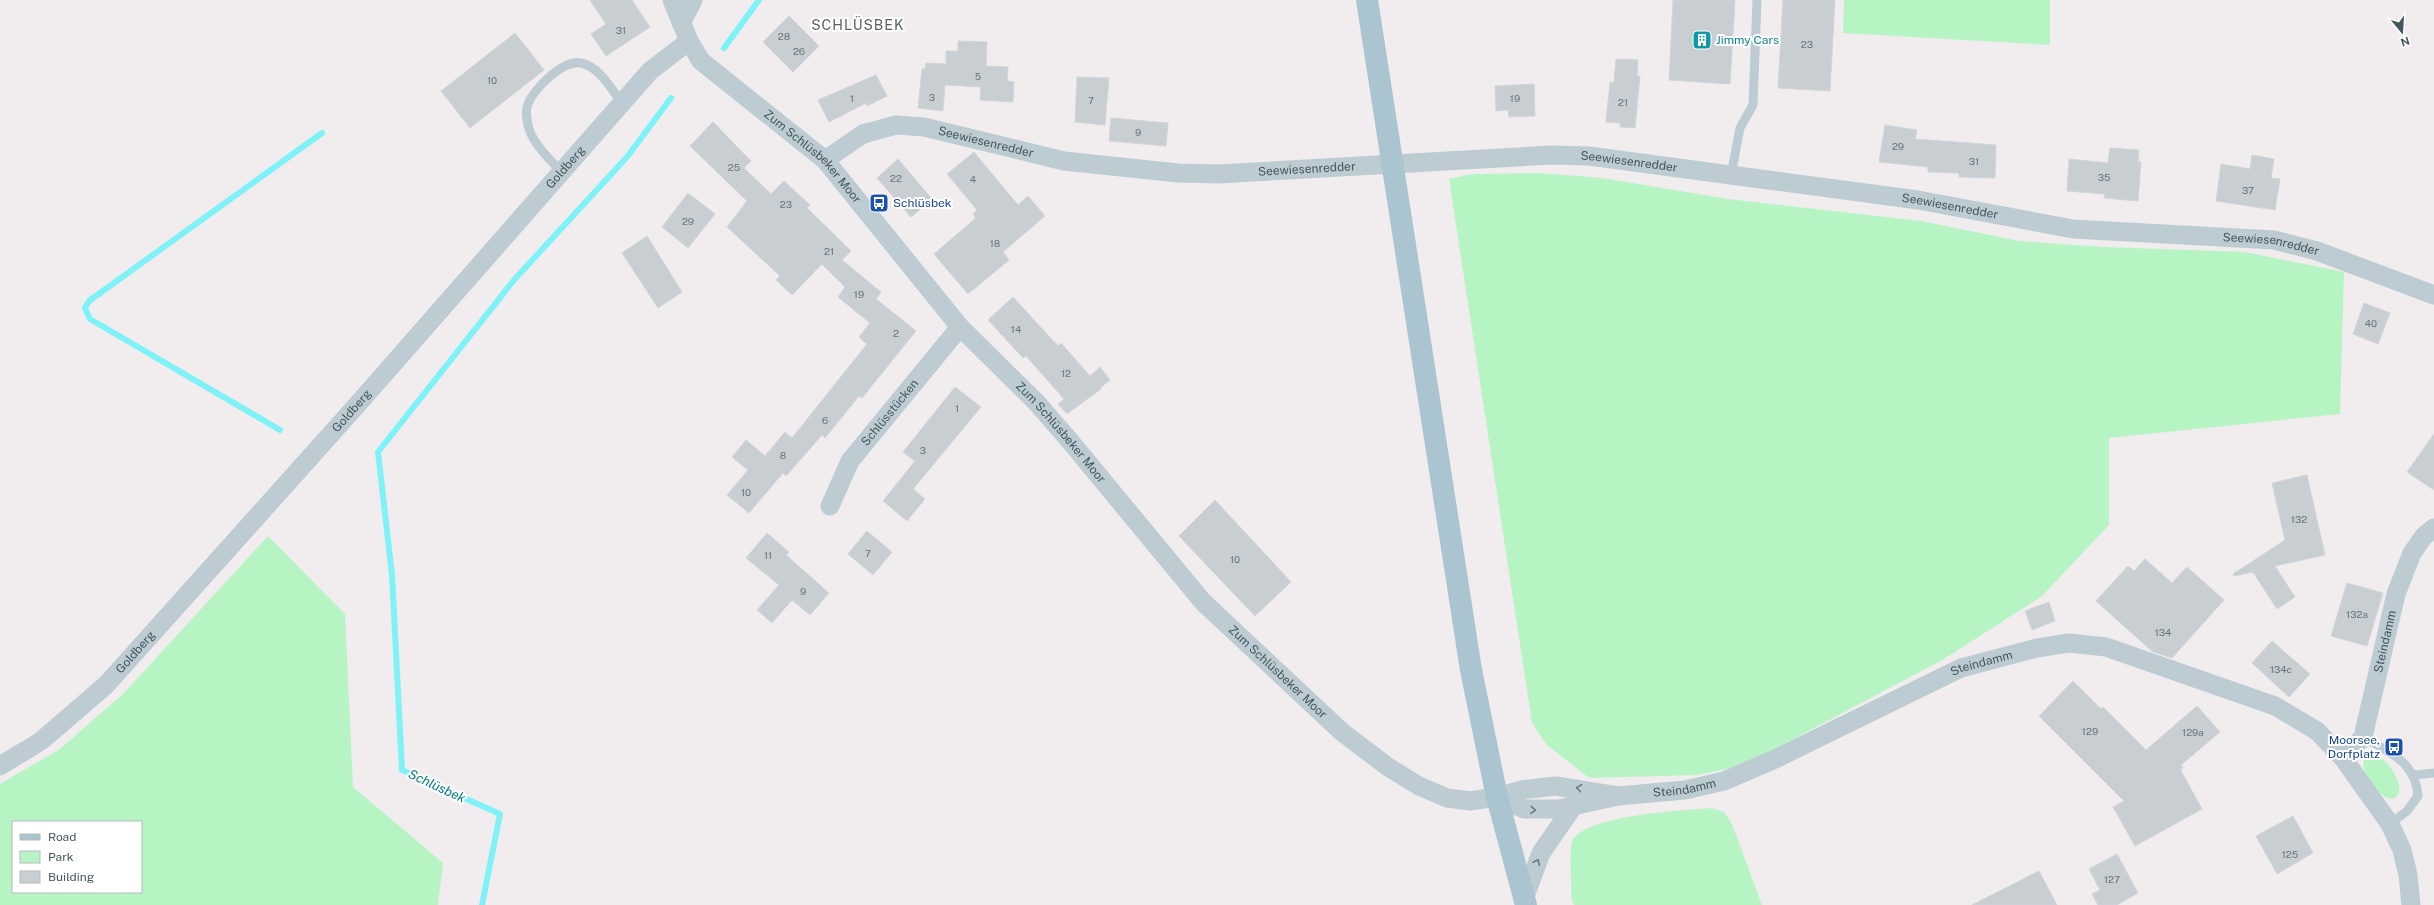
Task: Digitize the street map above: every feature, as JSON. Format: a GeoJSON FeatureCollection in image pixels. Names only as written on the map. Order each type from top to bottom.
{"type":"FeatureCollection","features":[{"type":"Feature","properties":{"kind":"main road"},"geometry":{"type":"LineString","coordinates":[[1367,0],[1394,163],[1471,670],[1498,797],[1525,902]]}},
{"type":"Feature","properties":{"kind":"street","name":"Zum Schlüsbeker Moor"},"geometry":{"type":"LineString","coordinates":[[672,0],[689,41],[701,61],[824,160],[960,327],[1036,402],[1203,602],[1342,732],[1388,767],[1437,794],[1461,801],[1498,797]]}},
{"type":"Feature","properties":{"kind":"street"},"geometry":{"type":"LineString","coordinates":[[681,23],[693,0]]}},
{"type":"Feature","properties":{"kind":"street","name":"Goldberg"},"geometry":{"type":"LineString","coordinates":[[0,766],[41,741],[106,685],[357,405],[650,71],[689,41]]}},
{"type":"Feature","properties":{"kind":"street","name":"Seewiesenredder"},"geometry":{"type":"LineString","coordinates":[[824,160],[863,134],[896,125],[924,127],[1071,162],[1178,173],[1255,172],[1552,155],[1589,156],[1932,202],[2073,229],[2274,240],[2317,251],[2434,296]]}},
{"type":"Feature","properties":{"kind":"street","name":"Schlüsstücken"},"geometry":{"type":"LineString","coordinates":[[830,506],[850,461],[960,327]]}},
{"type":"Feature","properties":{"kind":"street","name":"Steindamm"},"geometry":{"type":"LineString","coordinates":[[2363,737],[2396,594],[2412,553],[2424,536],[2434,528]]}},
{"type":"Feature","properties":{"kind":"street","name":"Steindamm"},"geometry":{"type":"LineString","coordinates":[[1498,797],[1524,809],[1572,808],[1618,796],[1685,790],[1724,781],[1773,760],[1960,668],[2037,648],[2068,643],[2106,647],[2275,706],[2317,732],[2342,758],[2390,824],[2402,850],[2408,875],[2411,905]]}},
{"type":"Feature","properties":{"kind":"street"},"geometry":{"type":"LineString","coordinates":[[2342,758],[2363,737]]}},
{"type":"Feature","properties":{"kind":"street","name":"Steindamm"},"geometry":{"type":"LineString","coordinates":[[1498,797],[1521,790],[1556,786],[1580,788],[1618,796]]}},
{"type":"Feature","properties":{"kind":"street"},"geometry":{"type":"LineString","coordinates":[[1525,902],[1541,853],[1557,827],[1572,808]]}},
{"type":"Feature","properties":{"kind":"lane"},"geometry":{"type":"LineString","coordinates":[[1731,175],[1740,128],[1753,105],[1757,0]]}},
{"type":"Feature","properties":{"kind":"lane"},"geometry":{"type":"LineString","coordinates":[[561,172],[534,140],[528,126],[528,106],[534,94],[551,75],[564,66],[580,63],[595,69],[622,103]]}},
{"type":"Feature","properties":{"kind":"lane"},"geometry":{"type":"LineString","coordinates":[[2363,737],[2401,760],[2414,775],[2417,783],[2418,796],[2406,811],[2390,824]]}},
{"type":"Feature","properties":{"kind":"lane"},"geometry":{"type":"LineString","coordinates":[[2414,775],[2434,773]]}},
{"type":"Feature","properties":{"kind":"green space"},"geometry":{"type":"Polygon","coordinates":[[[1844,0],[2050,0],[2050,45],[1843,33],[1844,0]]]}},
{"type":"Feature","properties":{"kind":"green space"},"geometry":{"type":"Polygon","coordinates":[[[1540,173],[1602,178],[1728,199],[1921,221],[2019,241],[2104,247],[2245,252],[2344,272],[2340,414],[2109,438],[2109,525],[2042,596],[1944,659],[1758,758],[1727,769],[1696,775],[1589,778],[1546,744],[1532,723],[1449,179],[1472,174],[1540,173]]]}},
{"type":"Feature","properties":{"kind":"green space"},"geometry":{"type":"Polygon","coordinates":[[[268,536],[345,614],[353,787],[443,863],[438,905],[0,905],[0,784],[60,749],[124,693],[268,536]]]}},
{"type":"Feature","properties":{"kind":"green space"},"geometry":{"type":"Polygon","coordinates":[[[2374,755],[2379,756],[2385,761],[2396,777],[2399,785],[2399,792],[2396,797],[2392,799],[2387,798],[2380,793],[2364,770],[2364,760],[2374,755]]]}},
{"type":"Feature","properties":{"kind":"green space"},"geometry":{"type":"Polygon","coordinates":[[[1712,808],[1724,812],[1732,824],[1762,905],[1574,905],[1571,897],[1571,846],[1572,842],[1580,833],[1594,826],[1614,820],[1681,810],[1712,808]]]}},
{"type":"Feature","properties":{"kind":"building"},"geometry":{"type":"Polygon","coordinates":[[[590,0],[632,0],[650,27],[606,56],[591,34],[606,24],[590,0]]]}},
{"type":"Feature","properties":{"kind":"building","name":"Jimmy Cars"},"geometry":{"type":"Polygon","coordinates":[[[1673,0],[1735,0],[1730,84],[1669,80],[1673,0]]]}},
{"type":"Feature","properties":{"kind":"building"},"geometry":{"type":"Polygon","coordinates":[[[1783,0],[1835,0],[1830,91],[1778,88],[1783,0]]]}},
{"type":"Feature","properties":{"kind":"building"},"geometry":{"type":"Polygon","coordinates":[[[789,16],[819,46],[793,72],[763,42],[789,16]]]}},
{"type":"Feature","properties":{"kind":"building"},"geometry":{"type":"Polygon","coordinates":[[[515,33],[544,70],[470,128],[441,91],[515,33]]]}},
{"type":"Feature","properties":{"kind":"building"},"geometry":{"type":"Polygon","coordinates":[[[958,41],[987,42],[986,66],[1008,67],[1007,81],[1014,82],[1013,102],[980,100],[981,87],[945,85],[943,111],[918,108],[922,69],[925,69],[926,63],[946,64],[946,51],[958,51],[958,41]]]}},
{"type":"Feature","properties":{"kind":"building"},"geometry":{"type":"Polygon","coordinates":[[[1616,59],[1638,60],[1637,76],[1640,76],[1635,128],[1620,127],[1620,123],[1606,122],[1610,82],[1614,83],[1616,59]]]}},
{"type":"Feature","properties":{"kind":"building"},"geometry":{"type":"Polygon","coordinates":[[[876,75],[887,96],[867,106],[866,103],[829,122],[818,100],[876,75]]]}},
{"type":"Feature","properties":{"kind":"building"},"geometry":{"type":"Polygon","coordinates":[[[1077,77],[1109,78],[1105,125],[1075,122],[1077,77]]]}},
{"type":"Feature","properties":{"kind":"building"},"geometry":{"type":"Polygon","coordinates":[[[1534,84],[1535,116],[1509,117],[1508,110],[1496,111],[1495,86],[1534,84]]]}},
{"type":"Feature","properties":{"kind":"building"},"geometry":{"type":"Polygon","coordinates":[[[1111,118],[1168,123],[1166,146],[1109,141],[1111,118]]]}},
{"type":"Feature","properties":{"kind":"building"},"geometry":{"type":"Polygon","coordinates":[[[713,122],[751,161],[744,168],[771,194],[784,181],[810,205],[807,208],[851,251],[842,260],[881,292],[876,299],[916,331],[862,398],[859,396],[825,438],[822,435],[786,476],[783,473],[749,513],[727,495],[748,470],[732,457],[746,440],[765,456],[785,432],[792,438],[867,344],[859,337],[870,323],[838,297],[845,287],[822,264],[792,295],[776,280],[780,276],[727,227],[747,201],[690,146],[713,122]]]}},
{"type":"Feature","properties":{"kind":"building"},"geometry":{"type":"Polygon","coordinates":[[[1885,125],[1917,130],[1915,139],[1996,145],[1995,178],[1959,177],[1959,173],[1928,172],[1928,167],[1879,162],[1885,125]]]}},
{"type":"Feature","properties":{"kind":"building"},"geometry":{"type":"Polygon","coordinates":[[[2110,148],[2139,150],[2138,162],[2141,162],[2138,201],[2104,198],[2105,194],[2067,191],[2069,159],[2108,163],[2110,148]]]}},
{"type":"Feature","properties":{"kind":"building"},"geometry":{"type":"Polygon","coordinates":[[[974,152],[1018,205],[1028,196],[1045,216],[1003,252],[1009,260],[968,294],[934,254],[976,218],[973,214],[977,210],[947,174],[974,152]]]}},
{"type":"Feature","properties":{"kind":"building"},"geometry":{"type":"Polygon","coordinates":[[[2252,155],[2274,159],[2271,178],[2280,179],[2275,210],[2216,201],[2221,164],[2250,169],[2252,155]]]}},
{"type":"Feature","properties":{"kind":"building"},"geometry":{"type":"Polygon","coordinates":[[[898,159],[932,199],[911,217],[877,178],[898,159]]]}},
{"type":"Feature","properties":{"kind":"building"},"geometry":{"type":"Polygon","coordinates":[[[688,193],[715,214],[688,248],[662,227],[688,193]]]}},
{"type":"Feature","properties":{"kind":"building"},"geometry":{"type":"Polygon","coordinates":[[[647,236],[682,292],[658,308],[622,253],[647,236]]]}},
{"type":"Feature","properties":{"kind":"building"},"geometry":{"type":"Polygon","coordinates":[[[1013,297],[1058,346],[1061,343],[1090,376],[1100,367],[1110,380],[1100,388],[1101,389],[1067,414],[1058,404],[1064,399],[1026,356],[1023,358],[988,320],[1013,297]]]}},
{"type":"Feature","properties":{"kind":"building"},"geometry":{"type":"Polygon","coordinates":[[[2364,303],[2390,313],[2378,344],[2353,334],[2364,303]]]}},
{"type":"Feature","properties":{"kind":"building"},"geometry":{"type":"Polygon","coordinates":[[[955,387],[981,407],[913,489],[925,499],[907,521],[883,501],[915,461],[903,452],[955,387]]]}},
{"type":"Feature","properties":{"kind":"building"},"geometry":{"type":"Polygon","coordinates":[[[2434,434],[2434,490],[2407,472],[2434,434]]]}},
{"type":"Feature","properties":{"kind":"building"},"geometry":{"type":"Polygon","coordinates":[[[2307,475],[2325,555],[2275,566],[2295,597],[2277,609],[2253,572],[2234,576],[2233,574],[2285,540],[2272,483],[2307,475]]]}},
{"type":"Feature","properties":{"kind":"building"},"geometry":{"type":"Polygon","coordinates":[[[1215,500],[1291,582],[1255,616],[1179,536],[1215,500]]]}},
{"type":"Feature","properties":{"kind":"building"},"geometry":{"type":"Polygon","coordinates":[[[867,531],[892,552],[873,575],[848,554],[867,531]]]}},
{"type":"Feature","properties":{"kind":"building"},"geometry":{"type":"Polygon","coordinates":[[[767,533],[789,552],[786,555],[829,593],[810,615],[792,600],[772,623],[757,610],[779,585],[746,558],[767,533]]]}},
{"type":"Feature","properties":{"kind":"building"},"geometry":{"type":"Polygon","coordinates":[[[2145,559],[2172,583],[2187,567],[2224,600],[2172,658],[2153,652],[2096,601],[2128,566],[2134,571],[2145,559]]]}},
{"type":"Feature","properties":{"kind":"building"},"geometry":{"type":"Polygon","coordinates":[[[2347,583],[2383,593],[2367,646],[2331,636],[2347,583]]]}},
{"type":"Feature","properties":{"kind":"building"},"geometry":{"type":"Polygon","coordinates":[[[2049,602],[2055,621],[2032,630],[2025,611],[2049,602]]]}},
{"type":"Feature","properties":{"kind":"building"},"geometry":{"type":"Polygon","coordinates":[[[2272,641],[2310,674],[2289,697],[2252,663],[2272,641]]]}},
{"type":"Feature","properties":{"kind":"building"},"geometry":{"type":"Polygon","coordinates":[[[2073,681],[2101,709],[2103,707],[2146,750],[2197,706],[2220,732],[2181,765],[2183,768],[2180,769],[2202,809],[2135,846],[2113,807],[2124,801],[2039,716],[2073,681]]]}},
{"type":"Feature","properties":{"kind":"building"},"geometry":{"type":"Polygon","coordinates":[[[2293,816],[2313,853],[2277,874],[2256,836],[2293,816]]]}},
{"type":"Feature","properties":{"kind":"building"},"geometry":{"type":"Polygon","coordinates":[[[2117,854],[2138,893],[2117,905],[2098,905],[2092,894],[2100,890],[2089,869],[2117,854]]]}},
{"type":"Feature","properties":{"kind":"building"},"geometry":{"type":"Polygon","coordinates":[[[2039,871],[2057,905],[1972,905],[2039,871]]]}},
{"type":"Feature","properties":{"kind":"waterway"},"geometry":{"type":"LineString","coordinates":[[724,48],[759,0]]}},
{"type":"Feature","properties":{"kind":"waterway"},"geometry":{"type":"LineString","coordinates":[[482,905],[500,814],[402,770],[392,575],[378,452],[514,280],[627,157],[671,98]]}},
{"type":"Feature","properties":{"kind":"waterway"},"geometry":{"type":"LineString","coordinates":[[280,430],[90,319],[85,308],[89,301],[322,133]]}},
{"type":"Feature","properties":{"kind":"place","name":"Jimmy Cars"},"geometry":{"type":"Point","coordinates":[1702,40]}},
{"type":"Feature","properties":{"kind":"place","name":"Schlüsbek"},"geometry":{"type":"Point","coordinates":[879,203]}},
{"type":"Feature","properties":{"kind":"place","name":"Moorsee, Dorfplatz"},"geometry":{"type":"Point","coordinates":[2394,747]}},
{"type":"Feature","properties":{"kind":"district","name":"SCHLÜSBEK"},"geometry":{"type":"Point","coordinates":[858,25]}}]}
